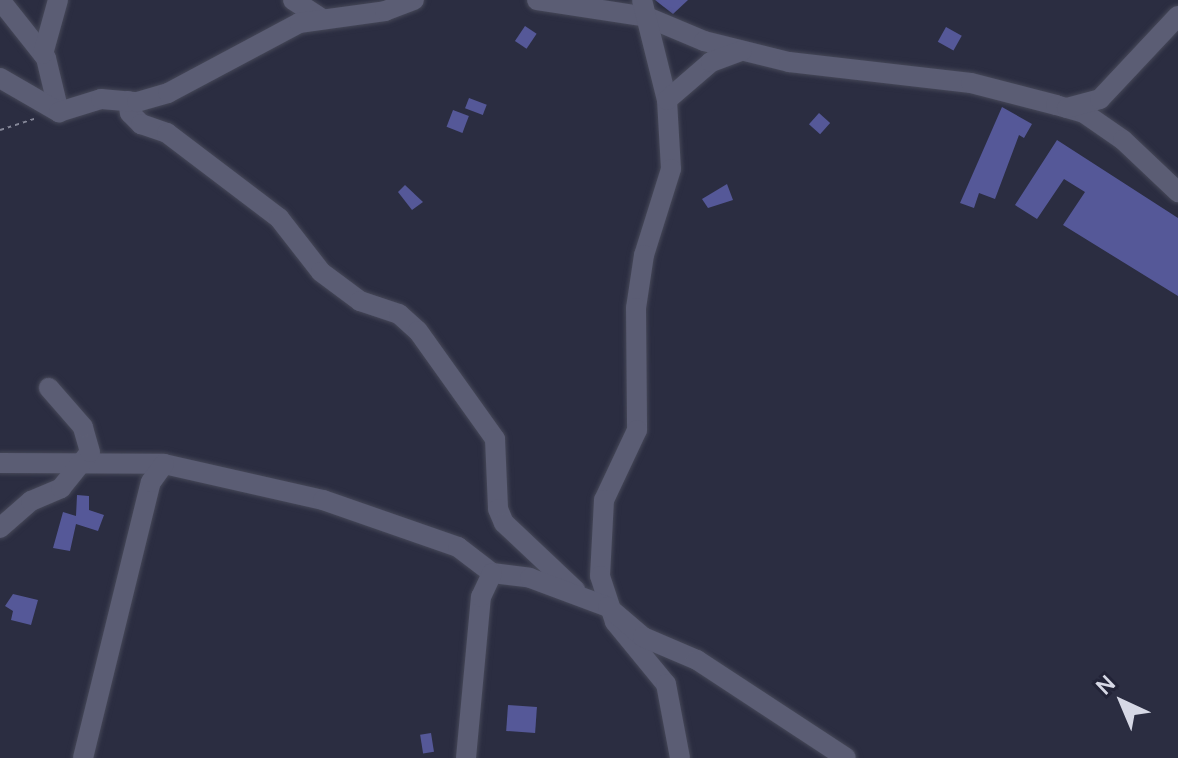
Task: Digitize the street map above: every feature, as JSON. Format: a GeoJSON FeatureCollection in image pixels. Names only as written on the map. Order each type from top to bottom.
{"type":"FeatureCollection","features":[{"type":"Feature","properties":{"kind":"street"},"geometry":{"type":"LineString","coordinates":[[0,0],[43,54],[59,112]]}},
{"type":"Feature","properties":{"kind":"street"},"geometry":{"type":"LineString","coordinates":[[43,54],[58,0]]}},
{"type":"Feature","properties":{"kind":"street"},"geometry":{"type":"LineString","coordinates":[[293,0],[321,18]]}},
{"type":"Feature","properties":{"kind":"street"},"geometry":{"type":"LineString","coordinates":[[0,78],[59,112],[101,99],[128,101],[172,91],[264,38],[321,18],[385,11],[414,0]]}},
{"type":"Feature","properties":{"kind":"street"},"geometry":{"type":"LineString","coordinates":[[537,0],[645,5],[742,51],[838,72],[971,83],[1067,108],[1123,140],[1178,192]]}},
{"type":"Feature","properties":{"kind":"street"},"geometry":{"type":"LineString","coordinates":[[645,5],[667,100],[669,186],[644,255],[636,308],[637,430],[612,476],[599,523],[600,576],[608,607],[628,643],[666,684],[680,758]]}},
{"type":"Feature","properties":{"kind":"street"},"geometry":{"type":"LineString","coordinates":[[1067,108],[1100,99],[1178,16]]}},
{"type":"Feature","properties":{"kind":"street"},"geometry":{"type":"LineString","coordinates":[[667,100],[711,62],[742,51]]}},
{"type":"Feature","properties":{"kind":"street"},"geometry":{"type":"LineString","coordinates":[[128,101],[141,124],[167,133],[279,218],[321,272],[360,301],[399,314],[418,331],[495,439],[498,509],[504,523],[587,598]]}},
{"type":"Feature","properties":{"kind":"street"},"geometry":{"type":"LineString","coordinates":[[0,528],[31,501],[61,488],[90,452],[83,427],[49,388]]}},
{"type":"Feature","properties":{"kind":"street"},"geometry":{"type":"LineString","coordinates":[[0,463],[86,460],[164,464],[323,500],[458,547],[492,573],[530,578],[608,607],[643,637],[697,660],[846,758]]}},
{"type":"Feature","properties":{"kind":"street"},"geometry":{"type":"LineString","coordinates":[[83,758],[151,482],[164,464]]}},
{"type":"Feature","properties":{"kind":"street"},"geometry":{"type":"LineString","coordinates":[[466,758],[481,597],[492,573]]}},
{"type":"Feature","properties":{"kind":"path"},"geometry":{"type":"LineString","coordinates":[[0,130],[59,112]]}},
{"type":"Feature","properties":{"kind":"building"},"geometry":{"type":"Polygon","coordinates":[[[655,0],[688,0],[673,14],[655,0]]]}},
{"type":"Feature","properties":{"kind":"building"},"geometry":{"type":"Polygon","coordinates":[[[525,26],[537,34],[527,49],[515,41],[525,26]]]}},
{"type":"Feature","properties":{"kind":"building"},"geometry":{"type":"Polygon","coordinates":[[[946,27],[962,36],[954,51],[938,42],[946,27]]]}},
{"type":"Feature","properties":{"kind":"building"},"geometry":{"type":"Polygon","coordinates":[[[469,98],[487,105],[483,115],[465,108],[469,98]]]}},
{"type":"Feature","properties":{"kind":"building"},"geometry":{"type":"Polygon","coordinates":[[[1002,107],[1032,124],[1024,138],[1019,135],[995,199],[979,193],[974,208],[960,203],[1002,107]]]}},
{"type":"Feature","properties":{"kind":"building"},"geometry":{"type":"Polygon","coordinates":[[[453,110],[469,116],[462,133],[447,127],[453,110]]]}},
{"type":"Feature","properties":{"kind":"building"},"geometry":{"type":"Polygon","coordinates":[[[819,113],[830,123],[820,134],[809,124],[819,113]]]}},
{"type":"Feature","properties":{"kind":"building"},"geometry":{"type":"Polygon","coordinates":[[[1057,140],[1178,218],[1178,296],[1063,225],[1085,192],[1064,179],[1037,219],[1015,205],[1057,140]]]}},
{"type":"Feature","properties":{"kind":"building"},"geometry":{"type":"Polygon","coordinates":[[[727,184],[733,200],[708,208],[702,199],[727,184]]]}},
{"type":"Feature","properties":{"kind":"building"},"geometry":{"type":"Polygon","coordinates":[[[405,185],[423,202],[412,210],[398,192],[405,185]]]}},
{"type":"Feature","properties":{"kind":"building"},"geometry":{"type":"Polygon","coordinates":[[[77,495],[89,496],[89,510],[104,515],[98,531],[76,524],[70,551],[53,548],[63,512],[76,516],[77,495]]]}},
{"type":"Feature","properties":{"kind":"building"},"geometry":{"type":"Polygon","coordinates":[[[13,594],[38,600],[31,625],[11,620],[13,611],[5,606],[13,594]]]}},
{"type":"Feature","properties":{"kind":"building"},"geometry":{"type":"Polygon","coordinates":[[[508,705],[537,707],[535,733],[506,731],[508,705]]]}},
{"type":"Feature","properties":{"kind":"building"},"geometry":{"type":"Polygon","coordinates":[[[431,733],[434,752],[423,753],[420,735],[431,733]]]}}]}
